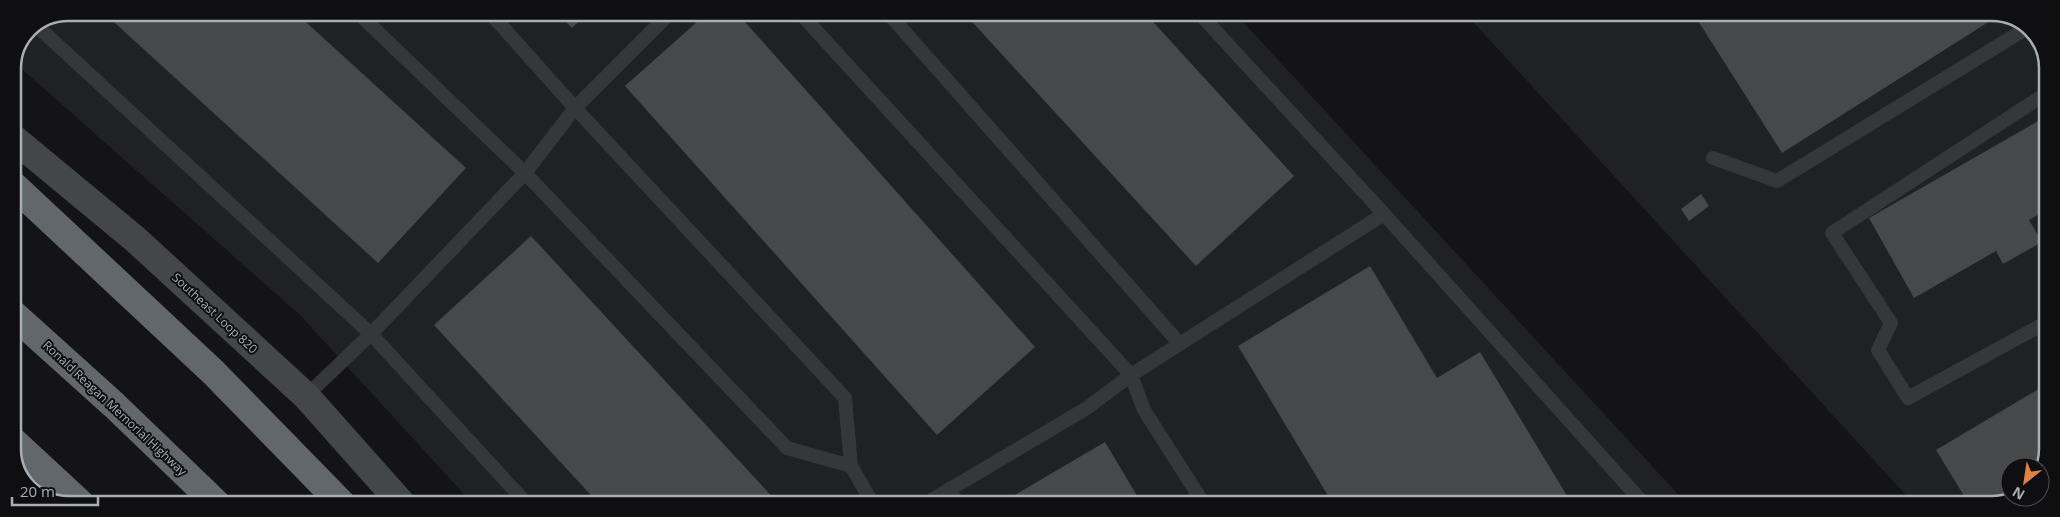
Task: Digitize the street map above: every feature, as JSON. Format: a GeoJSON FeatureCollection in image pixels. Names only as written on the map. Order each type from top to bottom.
{"type":"FeatureCollection","features":[{"type":"Feature","properties":{"kind":"highway"},"geometry":{"type":"LineString","coordinates":[[21,192],[213,372],[334,496]]}},
{"type":"Feature","properties":{"kind":"highway","name":"Ronald Reagan Memorial Highway"},"geometry":{"type":"LineString","coordinates":[[21,321],[94,387],[208,496]]}},
{"type":"Feature","properties":{"kind":"highway"},"geometry":{"type":"LineString","coordinates":[[21,448],[72,496]]}},
{"type":"Feature","properties":{"kind":"main road","name":"Southeast Loop 820"},"geometry":{"type":"LineString","coordinates":[[21,145],[135,239],[306,396],[395,496]]}},
{"type":"Feature","properties":{"kind":"lane"},"geometry":{"type":"LineString","coordinates":[[366,21],[525,173],[787,448],[851,466]]}},
{"type":"Feature","properties":{"kind":"lane"},"geometry":{"type":"LineString","coordinates":[[497,21],[575,108],[845,398],[851,466],[868,496]]}},
{"type":"Feature","properties":{"kind":"lane"},"geometry":{"type":"LineString","coordinates":[[306,396],[370,334],[525,173],[575,108],[662,21]]}},
{"type":"Feature","properties":{"kind":"lane"},"geometry":{"type":"LineString","coordinates":[[807,21],[1131,375],[1144,410],[1199,496]]}},
{"type":"Feature","properties":{"kind":"lane"},"geometry":{"type":"LineString","coordinates":[[895,21],[1180,344]]}},
{"type":"Feature","properties":{"kind":"lane"},"geometry":{"type":"LineString","coordinates":[[1206,21],[1384,214],[1637,496]]}},
{"type":"Feature","properties":{"kind":"lane"},"geometry":{"type":"LineString","coordinates":[[41,30],[370,334],[520,496]]}},
{"type":"Feature","properties":{"kind":"lane"},"geometry":{"type":"LineString","coordinates":[[1713,158],[1777,181],[2021,32]]}},
{"type":"Feature","properties":{"kind":"lane"},"geometry":{"type":"LineString","coordinates":[[2039,98],[1832,233],[1891,323],[1878,350],[1908,398],[2039,326]]}},
{"type":"Feature","properties":{"kind":"lane"},"geometry":{"type":"LineString","coordinates":[[938,496],[1087,408],[1131,375],[1384,214]]}},
{"type":"Feature","properties":{"kind":"lane"},"geometry":{"type":"LineString","coordinates":[[949,489],[953,496]]}},
{"type":"Feature","properties":{"kind":"shaded area"},"geometry":{"type":"Polygon","coordinates":[[[69,21],[1242,21],[1680,496],[466,496],[300,315],[21,68],[25,51],[35,35],[51,25],[69,21]]]}},
{"type":"Feature","properties":{"kind":"shaded area"},"geometry":{"type":"Polygon","coordinates":[[[1472,21],[1991,21],[2007,24],[2027,37],[2035,51],[2039,66],[2039,448],[2038,457],[2000,457],[2000,494],[1907,496],[1472,21]]]}},
{"type":"Feature","properties":{"kind":"building"},"geometry":{"type":"Polygon","coordinates":[[[113,21],[305,21],[466,168],[378,263],[113,21]]]}},
{"type":"Feature","properties":{"kind":"building"},"geometry":{"type":"Polygon","coordinates":[[[565,21],[579,21],[572,28],[565,21]]]}},
{"type":"Feature","properties":{"kind":"building"},"geometry":{"type":"Polygon","coordinates":[[[698,21],[744,21],[1035,347],[937,435],[625,86],[698,21]]]}},
{"type":"Feature","properties":{"kind":"building"},"geometry":{"type":"Polygon","coordinates":[[[971,21],[1152,21],[1294,176],[1196,266],[971,21]]]}},
{"type":"Feature","properties":{"kind":"building"},"geometry":{"type":"Polygon","coordinates":[[[1698,21],[1990,21],[1782,153],[1698,21]]]}},
{"type":"Feature","properties":{"kind":"building"},"geometry":{"type":"Polygon","coordinates":[[[2039,121],[2039,214],[2029,220],[2039,237],[2039,244],[2003,264],[1996,251],[1914,298],[1869,218],[2039,121]]]}},
{"type":"Feature","properties":{"kind":"building"},"geometry":{"type":"Polygon","coordinates":[[[1701,194],[1709,206],[1689,221],[1681,209],[1701,194]]]}},
{"type":"Feature","properties":{"kind":"building"},"geometry":{"type":"Polygon","coordinates":[[[531,236],[772,496],[592,496],[434,325],[531,236]]]}},
{"type":"Feature","properties":{"kind":"building"},"geometry":{"type":"Polygon","coordinates":[[[1370,266],[1437,378],[1480,352],[1567,496],[1328,496],[1238,346],[1370,266]]]}},
{"type":"Feature","properties":{"kind":"building"},"geometry":{"type":"Polygon","coordinates":[[[2039,389],[2038,457],[2000,457],[2000,494],[1964,496],[1936,450],[2039,389]]]}},
{"type":"Feature","properties":{"kind":"building"},"geometry":{"type":"Polygon","coordinates":[[[1105,442],[1137,496],[1013,496],[1105,442]]]}}]}
